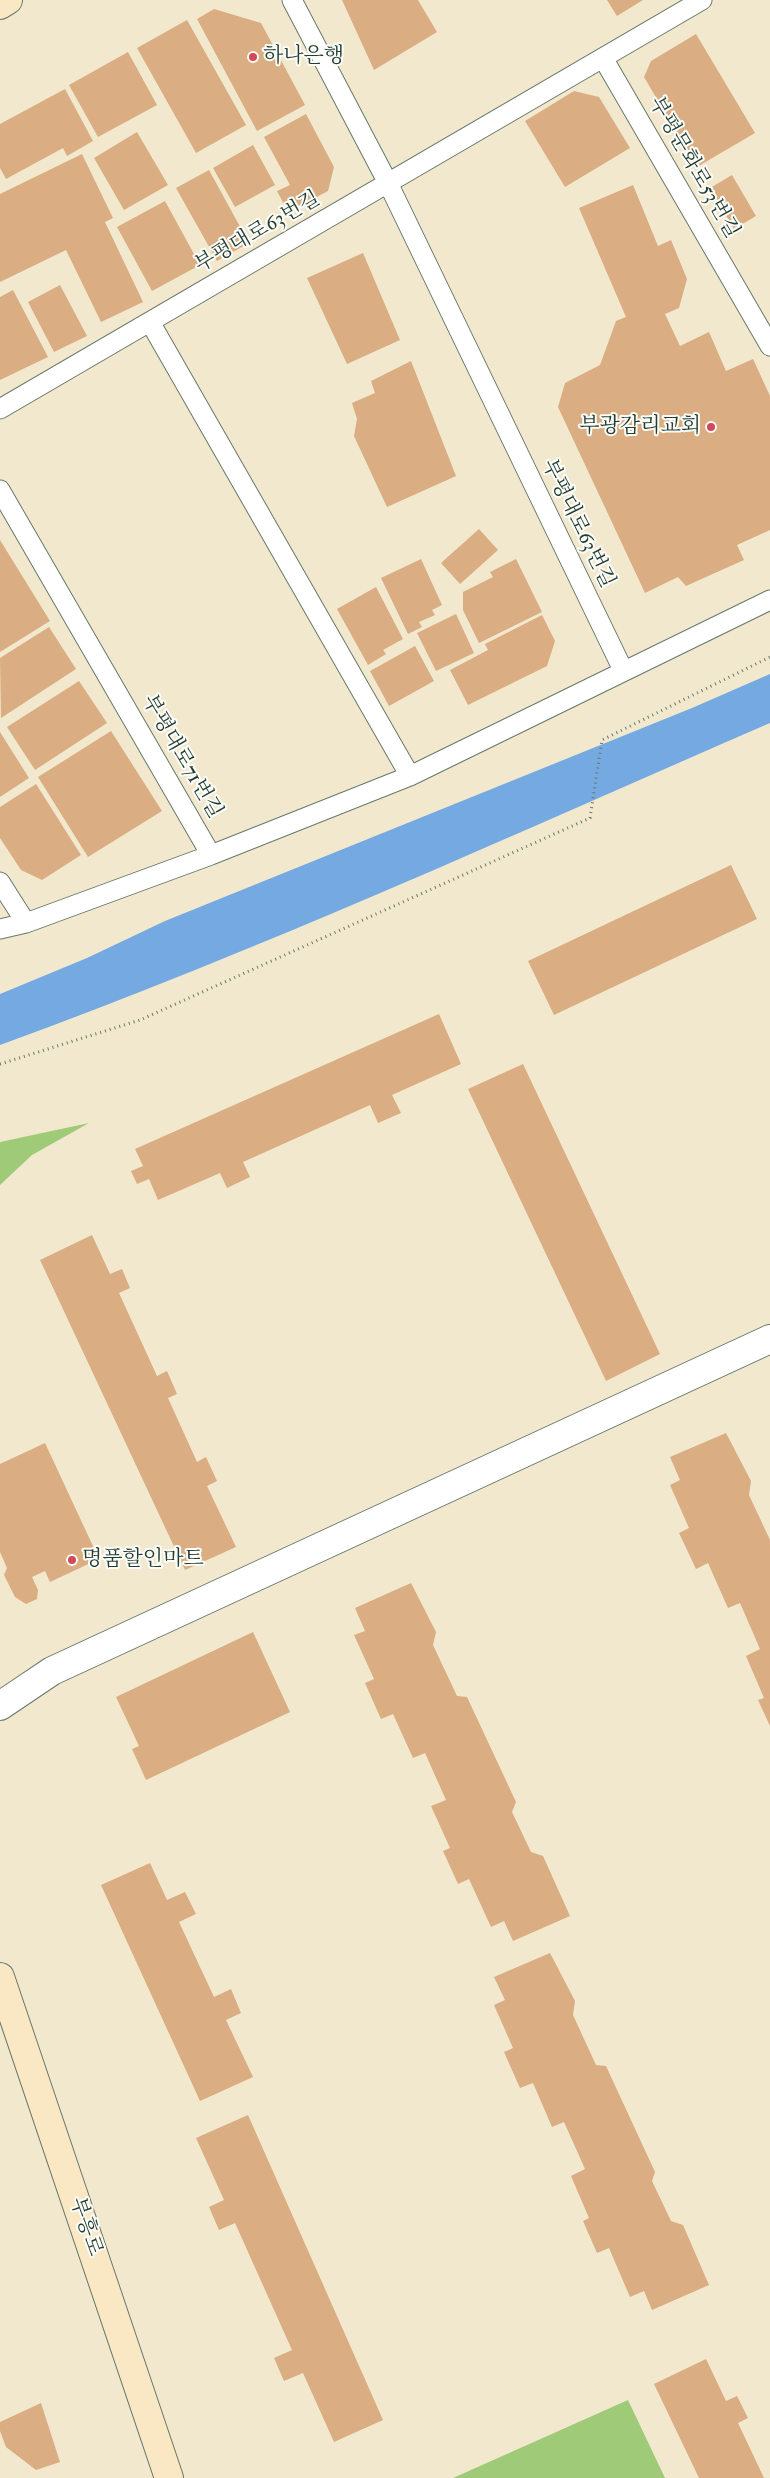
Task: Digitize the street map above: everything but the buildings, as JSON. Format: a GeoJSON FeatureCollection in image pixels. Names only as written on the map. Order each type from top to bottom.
{"type":"FeatureCollection","features":[{"type":"Feature","properties":{"kind":"main road"},"geometry":{"type":"LineString","coordinates":[[0,5],[8,0]]}},
{"type":"Feature","properties":{"kind":"main road","name":"부흥로"},"geometry":{"type":"LineString","coordinates":[[0,1977],[169,2478]]}},
{"type":"Feature","properties":{"kind":"street"},"geometry":{"type":"LineString","coordinates":[[0,1706],[52,1671],[770,1339]]}},
{"type":"Feature","properties":{"kind":"lane","name":"부평대로63번길"},"geometry":{"type":"LineString","coordinates":[[292,0],[388,183],[623,670]]}},
{"type":"Feature","properties":{"kind":"lane"},"geometry":{"type":"LineString","coordinates":[[388,183],[702,0]]}},
{"type":"Feature","properties":{"kind":"lane","name":"부평문화로53번길"},"geometry":{"type":"LineString","coordinates":[[603,58],[770,346]]}},
{"type":"Feature","properties":{"kind":"lane","name":"부평대로63번길"},"geometry":{"type":"LineString","coordinates":[[0,409],[388,183]]}},
{"type":"Feature","properties":{"kind":"lane"},"geometry":{"type":"LineString","coordinates":[[150,322],[410,776]]}},
{"type":"Feature","properties":{"kind":"lane","name":"부평대로71번길"},"geometry":{"type":"LineString","coordinates":[[0,490],[6,514],[212,855]]}},
{"type":"Feature","properties":{"kind":"lane"},"geometry":{"type":"LineString","coordinates":[[0,929],[26,923],[212,855],[410,776],[623,670],[770,600]]}},
{"type":"Feature","properties":{"kind":"lane"},"geometry":{"type":"LineString","coordinates":[[0,882],[26,923]]}},
{"type":"Feature","properties":{"kind":"path"},"geometry":{"type":"LineString","coordinates":[[0,1064],[140,1020],[590,818],[602,740],[770,657]]}},
{"type":"Feature","properties":{"kind":"green space"},"geometry":{"type":"Polygon","coordinates":[[[89,1123],[32,1155],[0,1185],[0,1142],[89,1123]]]}},
{"type":"Feature","properties":{"kind":"green space"},"geometry":{"type":"Polygon","coordinates":[[[628,2400],[665,2478],[453,2478],[628,2400]]]}},
{"type":"Feature","properties":{"kind":"water"},"geometry":{"type":"Polygon","coordinates":[[[770,674],[770,723],[291,931],[0,1045],[0,994],[87,958],[165,921],[692,708],[770,674]]]}},
{"type":"Feature","properties":{"kind":"place","name":"하나은행"},"geometry":{"type":"Point","coordinates":[253,57]}},
{"type":"Feature","properties":{"kind":"place","name":"부광감리교회"},"geometry":{"type":"Point","coordinates":[711,427]}},
{"type":"Feature","properties":{"kind":"place","name":"명품할인마트"},"geometry":{"type":"Point","coordinates":[72,1560]}}]}
